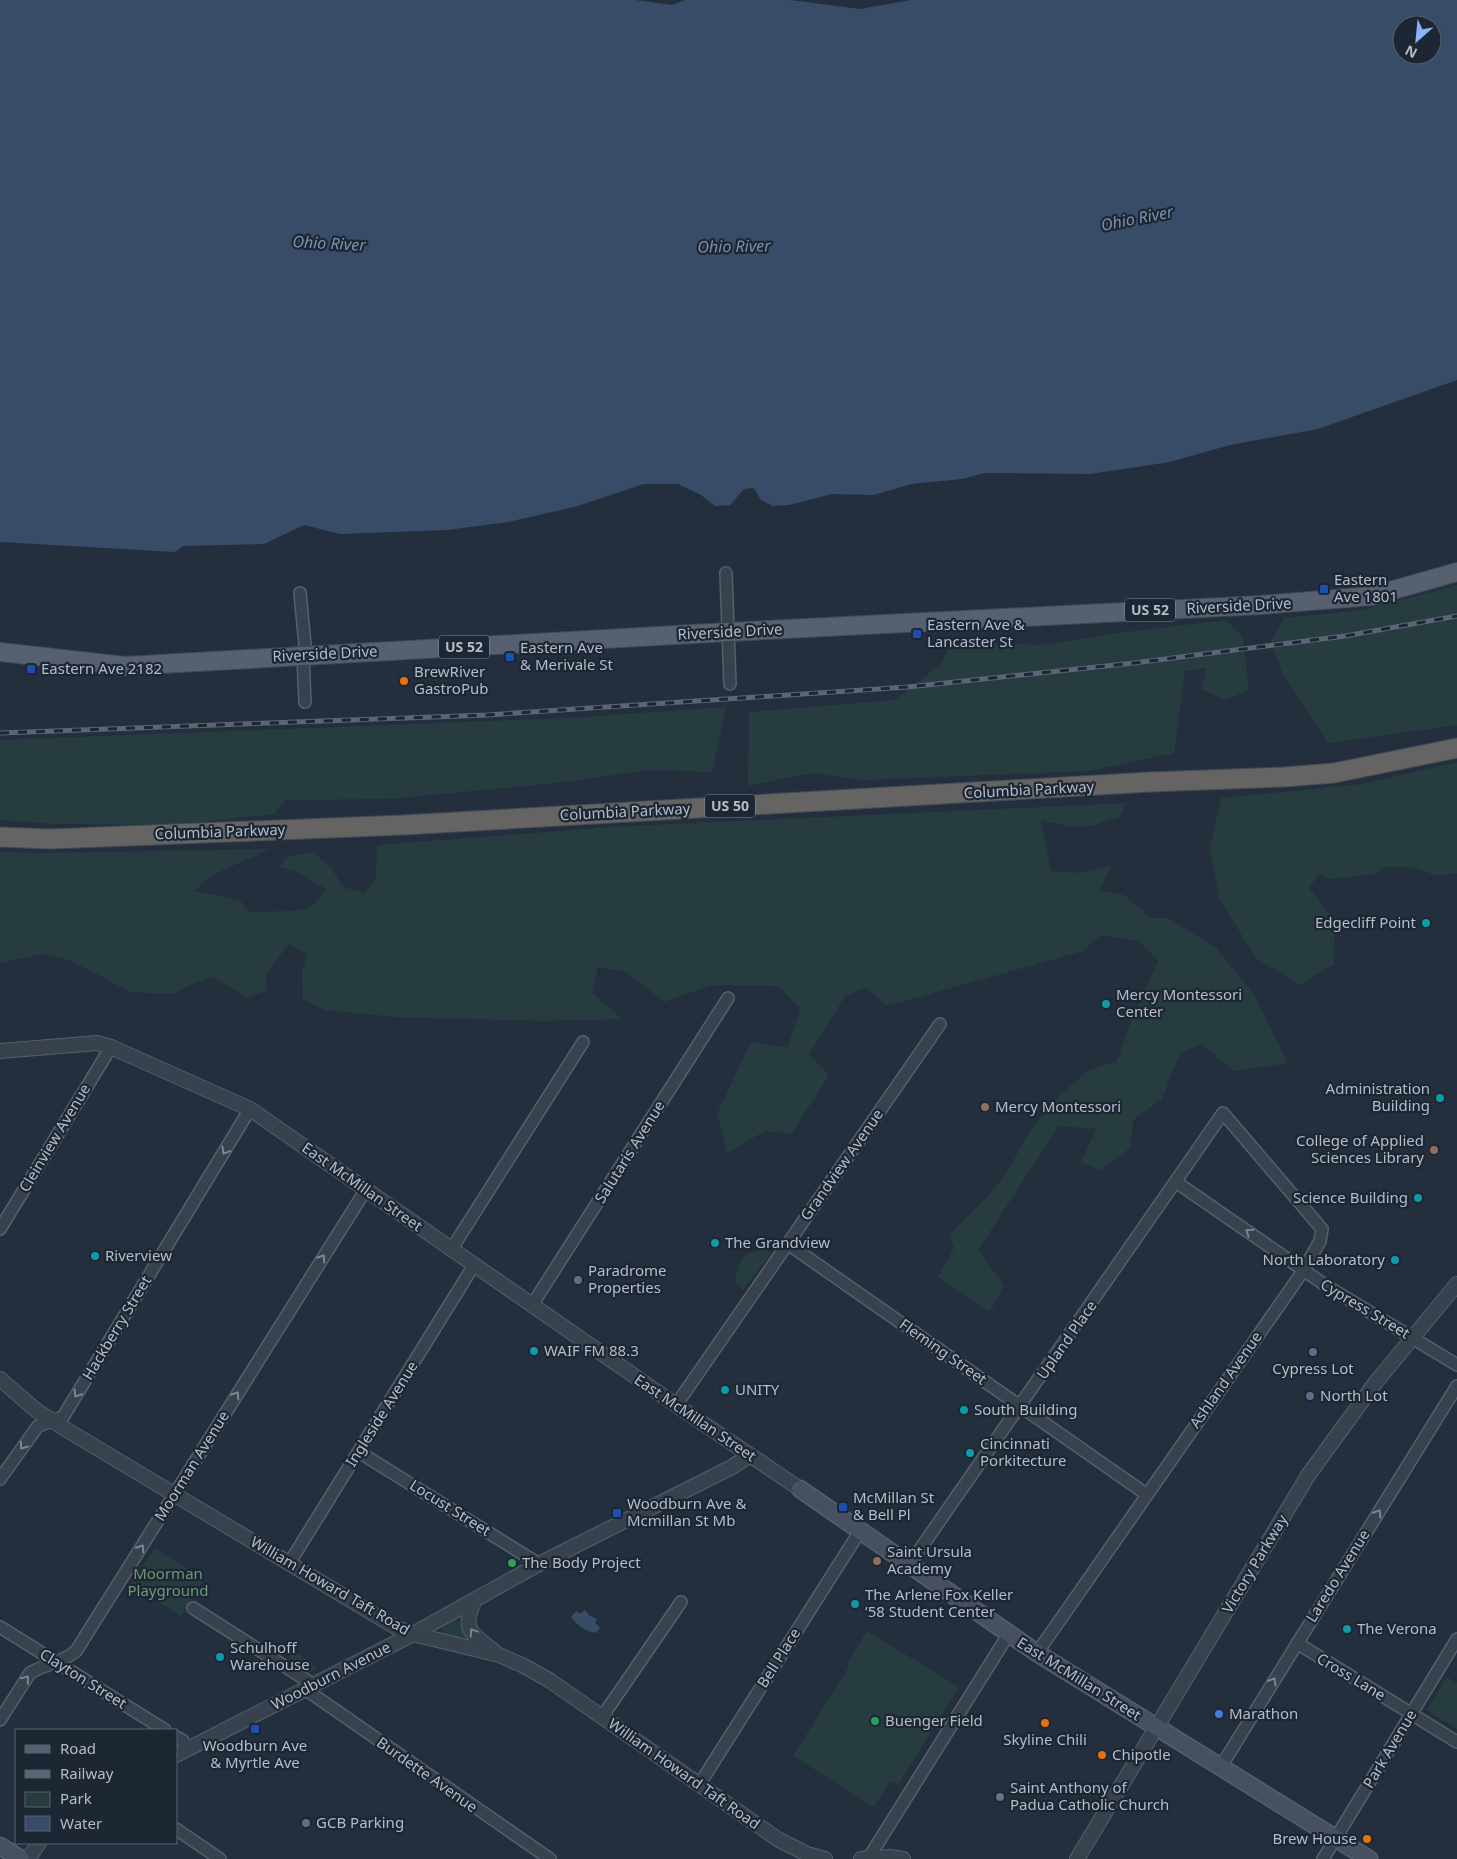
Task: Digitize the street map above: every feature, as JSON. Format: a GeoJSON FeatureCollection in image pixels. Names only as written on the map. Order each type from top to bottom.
{"type":"FeatureCollection","features":[{"type":"Feature","properties":{"kind":"highway","name":"Columbia Parkway"},"geometry":{"type":"LineString","coordinates":[[0,837],[51,839],[404,825],[1334,773],[1457,748]]}},
{"type":"Feature","properties":{"kind":"main road","name":"Riverside Drive"},"geometry":{"type":"LineString","coordinates":[[0,652],[125,666],[728,632],[1261,605],[1372,596],[1457,572]]}},
{"type":"Feature","properties":{"kind":"main road","name":"East McMillan Street"},"geometry":{"type":"LineString","coordinates":[[800,1488],[1008,1635],[1369,1859]]}},
{"type":"Feature","properties":{"kind":"main road"},"geometry":{"type":"LineString","coordinates":[[0,1846],[21,1859]]}},
{"type":"Feature","properties":{"kind":"street"},"geometry":{"type":"LineString","coordinates":[[726,572],[730,684]]}},
{"type":"Feature","properties":{"kind":"street"},"geometry":{"type":"LineString","coordinates":[[300,593],[305,645],[302,656],[305,702]]}},
{"type":"Feature","properties":{"kind":"street","name":"Salutaris Avenue"},"geometry":{"type":"LineString","coordinates":[[532,1305],[728,998]]}},
{"type":"Feature","properties":{"kind":"street","name":"Grandview Avenue"},"geometry":{"type":"LineString","coordinates":[[676,1405],[940,1024]]}},
{"type":"Feature","properties":{"kind":"street"},"geometry":{"type":"LineString","coordinates":[[451,1250],[583,1042]]}},
{"type":"Feature","properties":{"kind":"street","name":"East McMillan Street"},"geometry":{"type":"LineString","coordinates":[[0,1051],[97,1043],[111,1047],[250,1109],[365,1191],[800,1488]]}},
{"type":"Feature","properties":{"kind":"street","name":"Cleinview Avenue"},"geometry":{"type":"LineString","coordinates":[[0,1229],[111,1047]]}},
{"type":"Feature","properties":{"kind":"street","name":"Hackberry Street"},"geometry":{"type":"LineString","coordinates":[[0,1479],[38,1426],[63,1416],[250,1109]]}},
{"type":"Feature","properties":{"kind":"street","name":"Upland Place"},"geometry":{"type":"LineString","coordinates":[[909,1565],[1223,1113]]}},
{"type":"Feature","properties":{"kind":"street","name":"Ashland Avenue"},"geometry":{"type":"LineString","coordinates":[[1036,1653],[1303,1271],[1320,1241],[1322,1229],[1223,1113]]}},
{"type":"Feature","properties":{"kind":"street","name":"Cypress Street"},"geometry":{"type":"LineString","coordinates":[[1176,1182],[1303,1271],[1457,1365]]}},
{"type":"Feature","properties":{"kind":"street","name":"Moorman Avenue"},"geometry":{"type":"LineString","coordinates":[[0,1720],[30,1673],[36,1669],[56,1663],[76,1651],[365,1191]]}},
{"type":"Feature","properties":{"kind":"street","name":"Fleming Street"},"geometry":{"type":"LineString","coordinates":[[788,1244],[1146,1494]]}},
{"type":"Feature","properties":{"kind":"street","name":"Ingleside Avenue"},"geometry":{"type":"LineString","coordinates":[[290,1562],[474,1265]]}},
{"type":"Feature","properties":{"kind":"street","name":"Victory Parkway"},"geometry":{"type":"LineString","coordinates":[[1077,1859],[1309,1474],[1355,1409],[1457,1284]]}},
{"type":"Feature","properties":{"kind":"street","name":"William Howard Taft Road"},"geometry":{"type":"LineString","coordinates":[[0,1379],[37,1411],[51,1420],[290,1562],[396,1628],[498,1655],[549,1680],[790,1847],[824,1859]]}},
{"type":"Feature","properties":{"kind":"street","name":"Laredo Avenue"},"geometry":{"type":"LineString","coordinates":[[1220,1768],[1457,1386]]}},
{"type":"Feature","properties":{"kind":"street","name":"Locust Street"},"geometry":{"type":"LineString","coordinates":[[359,1452],[539,1564]]}},
{"type":"Feature","properties":{"kind":"street","name":"Woodburn Avenue"},"geometry":{"type":"LineString","coordinates":[[182,1752],[413,1634],[539,1564],[732,1467],[750,1455]]}},
{"type":"Feature","properties":{"kind":"street","name":"Bell Place"},"geometry":{"type":"LineString","coordinates":[[699,1785],[860,1531]]}},
{"type":"Feature","properties":{"kind":"street"},"geometry":{"type":"LineString","coordinates":[[475,1600],[467,1620],[468,1626],[474,1635],[498,1655]]}},
{"type":"Feature","properties":{"kind":"street"},"geometry":{"type":"LineString","coordinates":[[602,1717],[681,1602]]}},
{"type":"Feature","properties":{"kind":"street","name":"Burdette Avenue"},"geometry":{"type":"LineString","coordinates":[[193,1608],[310,1687],[550,1859]]}},
{"type":"Feature","properties":{"kind":"street","name":"Clayton Street"},"geometry":{"type":"LineString","coordinates":[[0,1628],[164,1729]]}},
{"type":"Feature","properties":{"kind":"street"},"geometry":{"type":"LineString","coordinates":[[866,1859],[1008,1635]]}},
{"type":"Feature","properties":{"kind":"street","name":"Park Avenue"},"geometry":{"type":"LineString","coordinates":[[1323,1859],[1457,1639]]}},
{"type":"Feature","properties":{"kind":"street","name":"Cross Lane"},"geometry":{"type":"LineString","coordinates":[[1297,1643],[1457,1742]]}},
{"type":"Feature","properties":{"kind":"street"},"geometry":{"type":"LineString","coordinates":[[178,1738],[182,1740],[182,1752]]}},
{"type":"Feature","properties":{"kind":"street"},"geometry":{"type":"LineString","coordinates":[[178,1830],[220,1859]]}},
{"type":"Feature","properties":{"kind":"street"},"geometry":{"type":"LineString","coordinates":[[28,1859],[38,1844]]}},
{"type":"Feature","properties":{"kind":"street"},"geometry":{"type":"LineString","coordinates":[[866,1859],[890,1857],[904,1859]]}},
{"type":"Feature","properties":{"kind":"green space"},"geometry":{"type":"Polygon","coordinates":[[[1457,585],[1457,725],[1328,743],[1283,674],[1271,642],[1284,618],[1363,610],[1457,585]]]}},
{"type":"Feature","properties":{"kind":"green space"},"geometry":{"type":"Polygon","coordinates":[[[1226,620],[1243,637],[1249,690],[1225,700],[1201,689],[1207,668],[1185,671],[1174,753],[1089,771],[863,780],[811,773],[748,786],[749,712],[895,700],[942,663],[951,642],[1041,645],[1118,633],[1226,620]]]}},
{"type":"Feature","properties":{"kind":"green space"},"geometry":{"type":"Polygon","coordinates":[[[726,707],[712,772],[648,770],[566,782],[389,799],[286,800],[274,814],[175,825],[59,824],[0,820],[0,740],[568,718],[726,707]]]}},
{"type":"Feature","properties":{"kind":"green space"},"geometry":{"type":"Polygon","coordinates":[[[1457,762],[1457,873],[1438,876],[1410,867],[1384,867],[1375,874],[1331,879],[1319,874],[1309,888],[1335,921],[1334,964],[1300,985],[1256,958],[1220,900],[1210,848],[1221,798],[1362,784],[1457,762]]]}},
{"type":"Feature","properties":{"kind":"green space"},"geometry":{"type":"Polygon","coordinates":[[[1126,803],[1120,817],[1091,826],[1072,827],[1041,820],[1051,871],[1082,873],[1111,865],[1100,890],[1124,895],[1151,918],[1168,918],[1216,948],[1255,996],[1288,1063],[1234,1071],[1201,1044],[1180,1053],[1162,1099],[1133,1120],[1130,1148],[1101,1170],[1081,1163],[1096,1129],[1059,1126],[978,1250],[1004,1285],[990,1312],[938,1277],[954,1248],[949,1236],[993,1190],[1009,1169],[1030,1130],[1055,1100],[1087,1071],[1117,1061],[1133,1016],[1158,961],[1139,941],[1101,935],[1083,951],[887,1006],[866,987],[845,996],[809,1055],[828,1073],[827,1079],[791,1134],[765,1131],[727,1153],[717,1114],[751,1042],[787,1048],[801,1008],[777,986],[711,985],[664,1002],[627,972],[598,967],[592,993],[622,1019],[543,1021],[396,1017],[325,1010],[303,999],[302,972],[307,955],[289,944],[266,974],[266,991],[247,997],[211,976],[172,994],[130,992],[72,961],[42,954],[0,963],[0,852],[270,849],[212,875],[194,891],[240,900],[248,912],[295,911],[310,908],[327,890],[298,872],[280,867],[287,857],[312,852],[330,866],[343,887],[364,893],[376,879],[377,845],[611,827],[1126,803]]]}},
{"type":"Feature","properties":{"kind":"green space"},"geometry":{"type":"Polygon","coordinates":[[[762,1248],[771,1253],[743,1290],[736,1283],[739,1264],[745,1256],[762,1248]]]}},
{"type":"Feature","properties":{"kind":"green space","name":"Moorman Playground"},"geometry":{"type":"Polygon","coordinates":[[[154,1548],[204,1579],[181,1616],[131,1585],[154,1548]]]}},
{"type":"Feature","properties":{"kind":"green space"},"geometry":{"type":"Polygon","coordinates":[[[457,1619],[469,1636],[468,1640],[446,1635],[442,1631],[443,1626],[457,1619]]]}},
{"type":"Feature","properties":{"kind":"green space","name":"Buenger Field"},"geometry":{"type":"Polygon","coordinates":[[[867,1631],[959,1687],[898,1785],[890,1781],[874,1807],[793,1756],[848,1668],[849,1660],[867,1631]]]}},
{"type":"Feature","properties":{"kind":"green space"},"geometry":{"type":"Polygon","coordinates":[[[293,1653],[299,1654],[318,1668],[309,1673],[287,1660],[293,1653]]]}},
{"type":"Feature","properties":{"kind":"green space"},"geometry":{"type":"Polygon","coordinates":[[[1447,1677],[1457,1683],[1457,1729],[1427,1710],[1447,1677]]]}},
{"type":"Feature","properties":{"kind":"water","name":"Ohio River"},"geometry":{"type":"Polygon","coordinates":[[[0,0],[635,0],[672,5],[685,0],[791,0],[860,9],[911,0],[1457,0],[1457,380],[1318,429],[1230,445],[1170,462],[1090,474],[985,473],[962,479],[911,484],[874,495],[832,494],[789,505],[773,506],[761,500],[754,488],[744,489],[730,505],[715,506],[701,495],[678,484],[644,484],[574,507],[508,522],[447,530],[340,534],[304,525],[264,544],[183,546],[175,552],[0,542],[0,0]]]}},
{"type":"Feature","properties":{"kind":"water"},"geometry":{"type":"Polygon","coordinates":[[[584,1610],[588,1615],[597,1619],[595,1623],[600,1627],[596,1633],[582,1628],[571,1617],[576,1611],[581,1614],[584,1610]]]}},
{"type":"Feature","properties":{"kind":"railway"},"geometry":{"type":"LineString","coordinates":[[0,733],[487,715],[908,687],[1134,663],[1345,636],[1457,616]]}},
{"type":"Feature","properties":{"kind":"place","name":"Eastern Ave 1801"},"geometry":{"type":"Point","coordinates":[1324,589]}},
{"type":"Feature","properties":{"kind":"place","name":"Eastern Ave & Lancaster St"},"geometry":{"type":"Point","coordinates":[917,634]}},
{"type":"Feature","properties":{"kind":"place","name":"Eastern Ave & Merivale St"},"geometry":{"type":"Point","coordinates":[510,657]}},
{"type":"Feature","properties":{"kind":"place","name":"Eastern Ave 2182"},"geometry":{"type":"Point","coordinates":[31,669]}},
{"type":"Feature","properties":{"kind":"place","name":"BrewRiver GastroPub"},"geometry":{"type":"Point","coordinates":[404,681]}},
{"type":"Feature","properties":{"kind":"place","name":"Edgecliff Point"},"geometry":{"type":"Point","coordinates":[1426,923]}},
{"type":"Feature","properties":{"kind":"place","name":"Mercy Montessori Center"},"geometry":{"type":"Point","coordinates":[1106,1004]}},
{"type":"Feature","properties":{"kind":"place","name":"Administration Building"},"geometry":{"type":"Point","coordinates":[1440,1098]}},
{"type":"Feature","properties":{"kind":"place","name":"Mercy Montessori"},"geometry":{"type":"Point","coordinates":[985,1107]}},
{"type":"Feature","properties":{"kind":"place","name":"College of Applied Sciences Library"},"geometry":{"type":"Point","coordinates":[1434,1150]}},
{"type":"Feature","properties":{"kind":"place","name":"Science Building"},"geometry":{"type":"Point","coordinates":[1418,1198]}},
{"type":"Feature","properties":{"kind":"place","name":"The Grandview"},"geometry":{"type":"Point","coordinates":[715,1243]}},
{"type":"Feature","properties":{"kind":"place","name":"Riverview"},"geometry":{"type":"Point","coordinates":[95,1256]}},
{"type":"Feature","properties":{"kind":"place","name":"North Laboratory"},"geometry":{"type":"Point","coordinates":[1395,1260]}},
{"type":"Feature","properties":{"kind":"place","name":"Paradrome Properties"},"geometry":{"type":"Point","coordinates":[578,1280]}},
{"type":"Feature","properties":{"kind":"place","name":"WAIF FM 88.3"},"geometry":{"type":"Point","coordinates":[534,1351]}},
{"type":"Feature","properties":{"kind":"place","name":"Cypress Lot"},"geometry":{"type":"Point","coordinates":[1313,1352]}},
{"type":"Feature","properties":{"kind":"place","name":"UNITY"},"geometry":{"type":"Point","coordinates":[725,1390]}},
{"type":"Feature","properties":{"kind":"place","name":"North Lot"},"geometry":{"type":"Point","coordinates":[1310,1396]}},
{"type":"Feature","properties":{"kind":"place","name":"South Building"},"geometry":{"type":"Point","coordinates":[964,1410]}},
{"type":"Feature","properties":{"kind":"place","name":"Cincinnati Porkitecture"},"geometry":{"type":"Point","coordinates":[970,1453]}},
{"type":"Feature","properties":{"kind":"place","name":"McMillan St & Bell Pl"},"geometry":{"type":"Point","coordinates":[843,1507]}},
{"type":"Feature","properties":{"kind":"place","name":"Woodburn Ave & Mcmillan St Mb"},"geometry":{"type":"Point","coordinates":[617,1513]}},
{"type":"Feature","properties":{"kind":"place","name":"Saint Ursula Academy"},"geometry":{"type":"Point","coordinates":[877,1561]}},
{"type":"Feature","properties":{"kind":"place","name":"The Body Project"},"geometry":{"type":"Point","coordinates":[512,1563]}},
{"type":"Feature","properties":{"kind":"place","name":"The Arlene Fox Keller ’58 Student Center"},"geometry":{"type":"Point","coordinates":[855,1604]}},
{"type":"Feature","properties":{"kind":"place","name":"The Verona"},"geometry":{"type":"Point","coordinates":[1347,1629]}},
{"type":"Feature","properties":{"kind":"place","name":"Schulhoff Warehouse"},"geometry":{"type":"Point","coordinates":[220,1657]}},
{"type":"Feature","properties":{"kind":"place","name":"Marathon"},"geometry":{"type":"Point","coordinates":[1219,1714]}},
{"type":"Feature","properties":{"kind":"place","name":"Buenger Field"},"geometry":{"type":"Point","coordinates":[875,1721]}},
{"type":"Feature","properties":{"kind":"place","name":"Skyline Chili"},"geometry":{"type":"Point","coordinates":[1045,1723]}},
{"type":"Feature","properties":{"kind":"place","name":"Woodburn Ave & Myrtle Ave"},"geometry":{"type":"Point","coordinates":[255,1729]}},
{"type":"Feature","properties":{"kind":"place","name":"Chipotle"},"geometry":{"type":"Point","coordinates":[1102,1755]}},
{"type":"Feature","properties":{"kind":"place","name":"Saint Anthony of Padua Catholic Church"},"geometry":{"type":"Point","coordinates":[1000,1797]}},
{"type":"Feature","properties":{"kind":"place","name":"GCB Parking"},"geometry":{"type":"Point","coordinates":[306,1823]}},
{"type":"Feature","properties":{"kind":"place","name":"Brew House"},"geometry":{"type":"Point","coordinates":[1367,1839]}}]}
